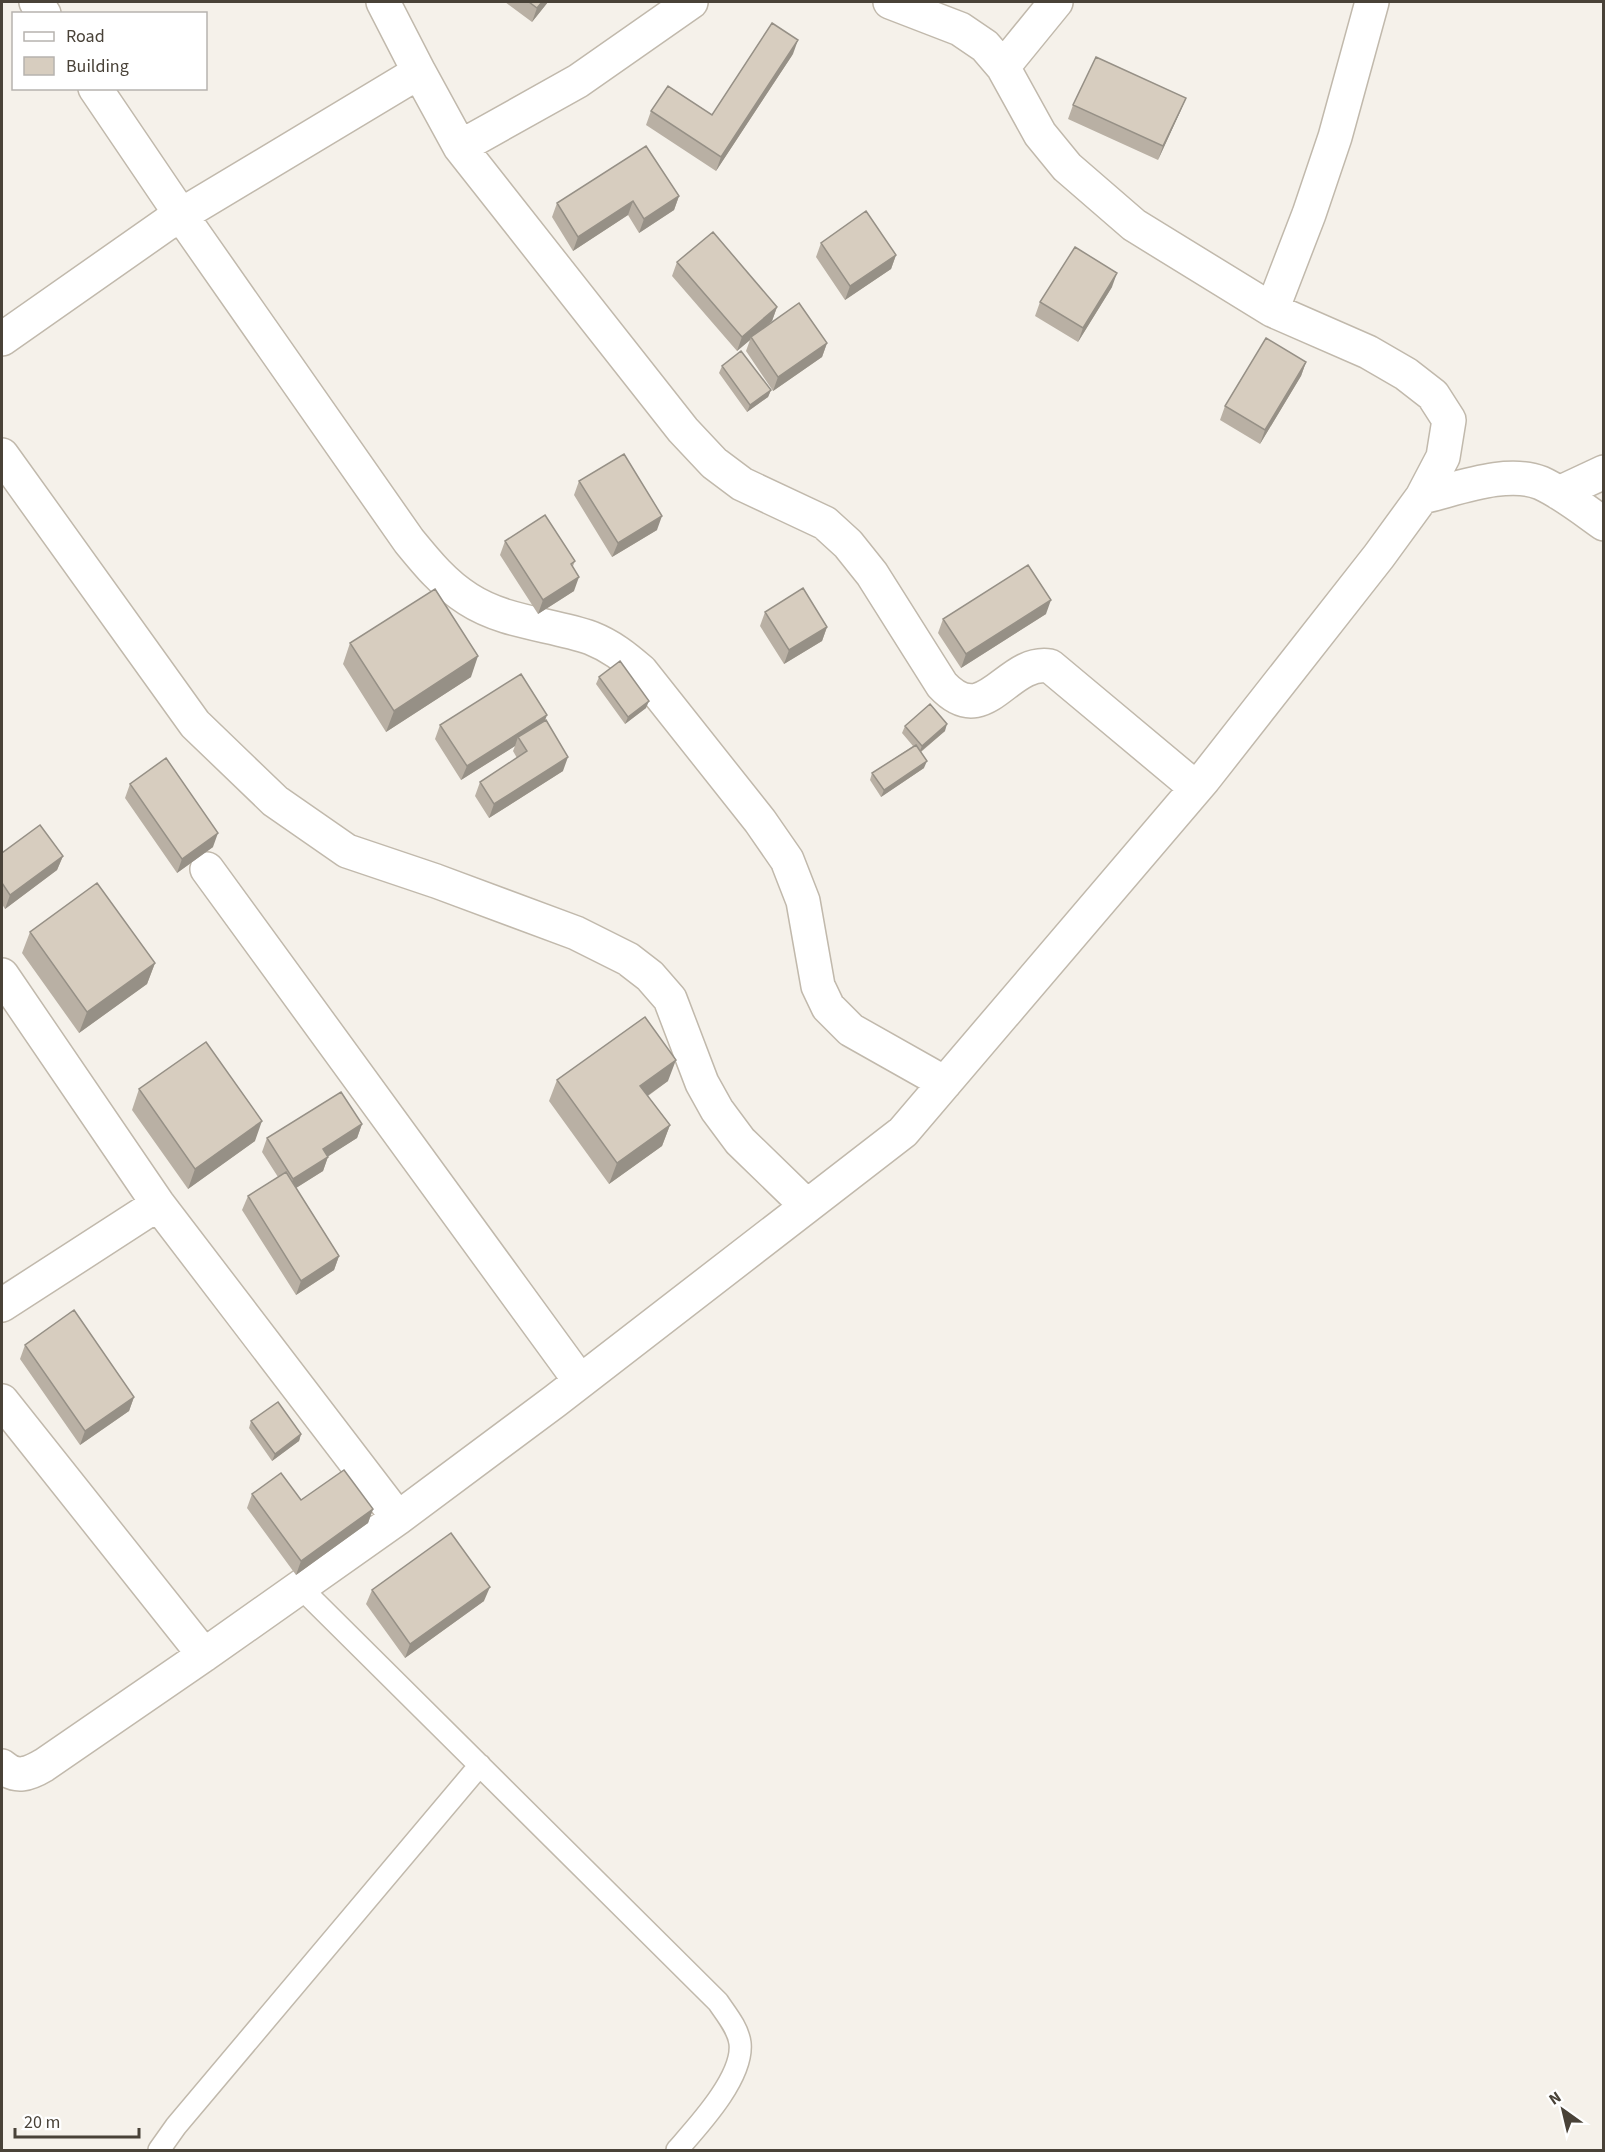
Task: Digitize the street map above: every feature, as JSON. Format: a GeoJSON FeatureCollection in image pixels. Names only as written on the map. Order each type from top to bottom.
{"type":"FeatureCollection","features":[{"type":"Feature","properties":{"kind":"street"},"geometry":{"type":"LineString","coordinates":[[383,2],[460,147],[683,430],[714,463],[742,484],[825,523],[848,544],[872,574],[942,685],[953,696],[964,702],[976,701],[992,695],[1028,668],[1040,664],[1050,666],[1196,789]]}},
{"type":"Feature","properties":{"kind":"street"},"geometry":{"type":"LineString","coordinates":[[460,147],[578,81],[691,2]]}},
{"type":"Feature","properties":{"kind":"street"},"geometry":{"type":"LineString","coordinates":[[2,1766],[17,1775],[30,1773],[44,1766],[301,1588],[580,1381],[903,1132],[1196,789],[1422,497],[1443,457],[1449,420],[1432,395],[1406,374],[1368,352],[1272,310],[1134,225],[1067,167],[1040,134],[1003,68],[985,46],[960,30],[890,2]]}},
{"type":"Feature","properties":{"kind":"street"},"geometry":{"type":"LineString","coordinates":[[1003,68],[1056,2]]}},
{"type":"Feature","properties":{"kind":"street"},"geometry":{"type":"LineString","coordinates":[[1272,310],[1309,214],[1335,137],[1372,2]]}},
{"type":"Feature","properties":{"kind":"street"},"geometry":{"type":"LineString","coordinates":[[2,339],[181,215],[419,72]]}},
{"type":"Feature","properties":{"kind":"street"},"geometry":{"type":"LineString","coordinates":[[96,90],[409,542],[438,576],[469,600],[502,615],[591,639],[619,652],[641,671],[760,821],[787,860],[802,901],[818,986],[828,1007],[851,1030],[945,1083]]}},
{"type":"Feature","properties":{"kind":"street"},"geometry":{"type":"LineString","coordinates":[[2,455],[195,724],[275,801],[347,850],[576,933],[628,959],[650,976],[670,999],[702,1083],[717,1110],[740,1141],[807,1206]]}},
{"type":"Feature","properties":{"kind":"street"},"geometry":{"type":"LineString","coordinates":[[1559,493],[1604,472]]}},
{"type":"Feature","properties":{"kind":"street"},"geometry":{"type":"LineString","coordinates":[[1422,497],[1506,478],[1524,478],[1541,483],[1559,493],[1604,524]]}},
{"type":"Feature","properties":{"kind":"street"},"geometry":{"type":"LineString","coordinates":[[207,870],[580,1381]]}},
{"type":"Feature","properties":{"kind":"street"},"geometry":{"type":"LineString","coordinates":[[2,975],[158,1204],[398,1518]]}},
{"type":"Feature","properties":{"kind":"street"},"geometry":{"type":"LineString","coordinates":[[2,1305],[158,1204]]}},
{"type":"Feature","properties":{"kind":"street"},"geometry":{"type":"LineString","coordinates":[[2,1401],[204,1655]]}},
{"type":"Feature","properties":{"kind":"lane"},"geometry":{"type":"LineString","coordinates":[[301,1588],[718,2002],[733,2025],[740,2044],[736,2069],[724,2092],[677,2151]]}},
{"type":"Feature","properties":{"kind":"lane"},"geometry":{"type":"LineString","coordinates":[[159,2151],[184,2117],[480,1766]]}},
{"type":"Feature","properties":{"kind":"building"},"geometry":{"type":"Polygon","coordinates":[[[529,2],[542,2],[537,8],[529,2]]]}},
{"type":"Feature","properties":{"kind":"building"},"geometry":{"type":"Polygon","coordinates":[[[772,23],[798,40],[721,157],[651,111],[668,86],[712,115],[772,23]]]}},
{"type":"Feature","properties":{"kind":"building"},"geometry":{"type":"Polygon","coordinates":[[[1096,57],[1186,98],[1163,146],[1073,105],[1096,57]]]}},
{"type":"Feature","properties":{"kind":"building"},"geometry":{"type":"Polygon","coordinates":[[[646,146],[679,196],[644,219],[633,201],[578,237],[557,203],[646,146]]]}},
{"type":"Feature","properties":{"kind":"building"},"geometry":{"type":"Polygon","coordinates":[[[866,211],[896,255],[850,286],[821,243],[866,211]]]}},
{"type":"Feature","properties":{"kind":"building"},"geometry":{"type":"Polygon","coordinates":[[[713,232],[777,307],[742,337],[677,262],[713,232]]]}},
{"type":"Feature","properties":{"kind":"building"},"geometry":{"type":"Polygon","coordinates":[[[1075,247],[1117,273],[1083,328],[1040,302],[1075,247]]]}},
{"type":"Feature","properties":{"kind":"building"},"geometry":{"type":"Polygon","coordinates":[[[799,303],[827,343],[778,377],[751,337],[799,303]]]}},
{"type":"Feature","properties":{"kind":"building"},"geometry":{"type":"Polygon","coordinates":[[[1266,338],[1306,362],[1265,430],[1225,406],[1266,338]]]}},
{"type":"Feature","properties":{"kind":"building"},"geometry":{"type":"Polygon","coordinates":[[[741,351],[771,390],[750,405],[722,366],[741,351]]]}},
{"type":"Feature","properties":{"kind":"building"},"geometry":{"type":"Polygon","coordinates":[[[624,454],[662,516],[618,543],[579,481],[624,454]]]}},
{"type":"Feature","properties":{"kind":"building"},"geometry":{"type":"Polygon","coordinates":[[[545,515],[575,561],[571,564],[579,577],[543,600],[505,541],[545,515]]]}},
{"type":"Feature","properties":{"kind":"building"},"geometry":{"type":"Polygon","coordinates":[[[1028,565],[1051,600],[966,654],[943,619],[1028,565]]]}},
{"type":"Feature","properties":{"kind":"building"},"geometry":{"type":"Polygon","coordinates":[[[803,588],[827,627],[789,650],[765,612],[803,588]]]}},
{"type":"Feature","properties":{"kind":"building"},"geometry":{"type":"Polygon","coordinates":[[[435,589],[478,656],[394,711],[350,643],[435,589]]]}},
{"type":"Feature","properties":{"kind":"building"},"geometry":{"type":"Polygon","coordinates":[[[620,661],[649,701],[628,717],[599,677],[620,661]]]}},
{"type":"Feature","properties":{"kind":"building"},"geometry":{"type":"Polygon","coordinates":[[[521,674],[547,715],[467,766],[440,725],[521,674]]]}},
{"type":"Feature","properties":{"kind":"building"},"geometry":{"type":"Polygon","coordinates":[[[930,704],[947,724],[922,746],[905,726],[930,704]]]}},
{"type":"Feature","properties":{"kind":"building"},"geometry":{"type":"Polygon","coordinates":[[[546,720],[568,757],[494,804],[480,782],[527,751],[518,737],[546,720]]]}},
{"type":"Feature","properties":{"kind":"building"},"geometry":{"type":"Polygon","coordinates":[[[916,745],[927,761],[884,790],[872,773],[916,745]]]}},
{"type":"Feature","properties":{"kind":"building"},"geometry":{"type":"Polygon","coordinates":[[[166,758],[218,833],[182,859],[130,784],[166,758]]]}},
{"type":"Feature","properties":{"kind":"building"},"geometry":{"type":"Polygon","coordinates":[[[40,825],[63,856],[10,895],[2,883],[2,853],[40,825]]]}},
{"type":"Feature","properties":{"kind":"building"},"geometry":{"type":"Polygon","coordinates":[[[97,883],[155,963],[87,1012],[30,932],[97,883]]]}},
{"type":"Feature","properties":{"kind":"building"},"geometry":{"type":"Polygon","coordinates":[[[645,1017],[676,1060],[640,1086],[670,1125],[617,1163],[557,1080],[645,1017]]]}},
{"type":"Feature","properties":{"kind":"building"},"geometry":{"type":"Polygon","coordinates":[[[206,1042],[262,1121],[195,1169],[139,1089],[206,1042]]]}},
{"type":"Feature","properties":{"kind":"building"},"geometry":{"type":"Polygon","coordinates":[[[341,1092],[362,1124],[323,1149],[328,1157],[293,1179],[267,1138],[341,1092]]]}},
{"type":"Feature","properties":{"kind":"building"},"geometry":{"type":"Polygon","coordinates":[[[286,1172],[339,1256],[301,1281],[248,1196],[286,1172]]]}},
{"type":"Feature","properties":{"kind":"building"},"geometry":{"type":"Polygon","coordinates":[[[74,1310],[134,1397],[85,1431],[25,1345],[74,1310]]]}},
{"type":"Feature","properties":{"kind":"building"},"geometry":{"type":"Polygon","coordinates":[[[278,1402],[301,1434],[275,1454],[251,1421],[278,1402]]]}},
{"type":"Feature","properties":{"kind":"building"},"geometry":{"type":"Polygon","coordinates":[[[344,1470],[373,1509],[301,1561],[252,1494],[281,1473],[301,1500],[344,1470]]]}},
{"type":"Feature","properties":{"kind":"building"},"geometry":{"type":"Polygon","coordinates":[[[451,1533],[490,1587],[410,1644],[372,1590],[451,1533]]]}}]}
